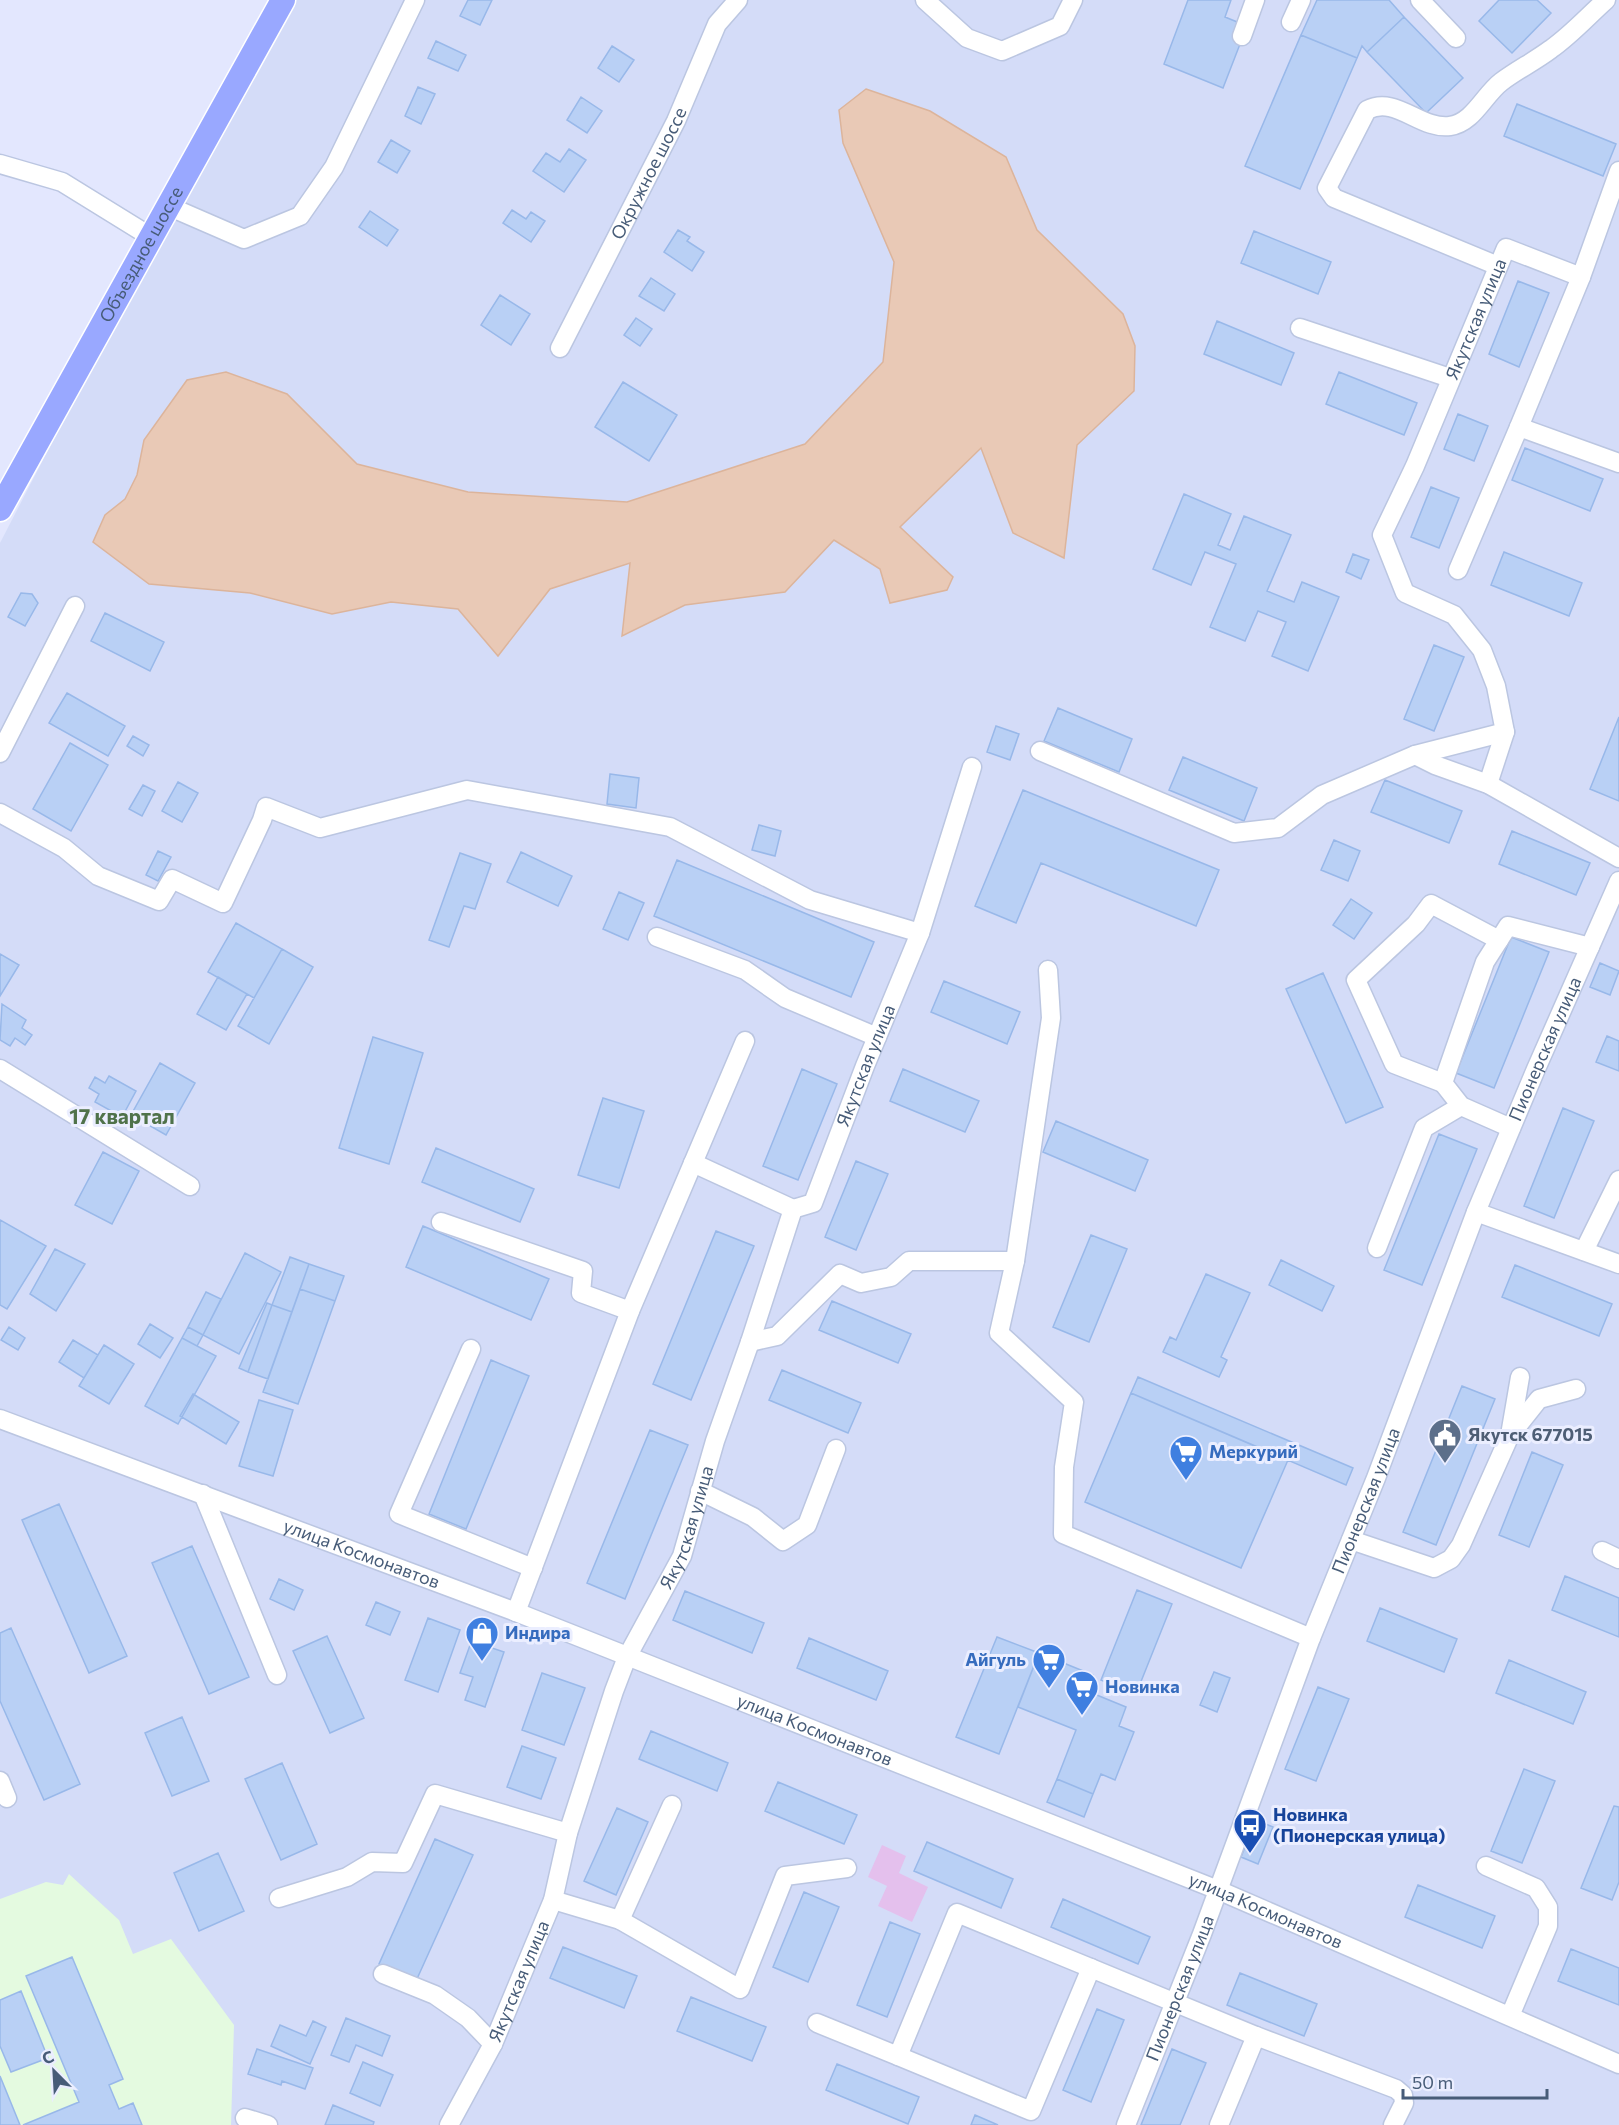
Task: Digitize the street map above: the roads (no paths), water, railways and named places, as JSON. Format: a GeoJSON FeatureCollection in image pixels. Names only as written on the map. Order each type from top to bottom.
{"type":"FeatureCollection","features":[{"type":"Feature","properties":{"kind":"main road","name":"Объездное шоссе"},"geometry":{"type":"LineString","coordinates":[[0,509],[283,0]]}},
{"type":"Feature","properties":{"kind":"street"},"geometry":{"type":"LineString","coordinates":[[168,206],[244,239],[300,216],[334,167],[415,0]]}},
{"type":"Feature","properties":{"kind":"street","name":"Окружное шоссе"},"geometry":{"type":"LineString","coordinates":[[560,348],[676,121],[717,24],[738,0]]}},
{"type":"Feature","properties":{"kind":"street"},"geometry":{"type":"LineString","coordinates":[[925,0],[967,38],[1002,51],[1060,26],[1073,0]]}},
{"type":"Feature","properties":{"kind":"street"},"geometry":{"type":"LineString","coordinates":[[1242,36],[1255,0]]}},
{"type":"Feature","properties":{"kind":"street"},"geometry":{"type":"LineString","coordinates":[[1291,22],[1301,0]]}},
{"type":"Feature","properties":{"kind":"street"},"geometry":{"type":"LineString","coordinates":[[1420,0],[1456,38]]}},
{"type":"Feature","properties":{"kind":"street"},"geometry":{"type":"LineString","coordinates":[[1498,266],[1334,198],[1327,188],[1367,110],[1376,105],[1389,105],[1435,126],[1458,124],[1469,116],[1501,82],[1553,48],[1606,0]]}},
{"type":"Feature","properties":{"kind":"street"},"geometry":{"type":"LineString","coordinates":[[0,164],[62,182],[151,237]]}},
{"type":"Feature","properties":{"kind":"street"},"geometry":{"type":"LineString","coordinates":[[1458,570],[1581,277],[1619,171]]}},
{"type":"Feature","properties":{"kind":"street","name":"Якутская улица"},"geometry":{"type":"LineString","coordinates":[[1505,732],[1496,686],[1482,650],[1454,615],[1405,593],[1382,535],[1414,466],[1506,248],[1581,277]]}},
{"type":"Feature","properties":{"kind":"street"},"geometry":{"type":"LineString","coordinates":[[1300,328],[1450,378]]}},
{"type":"Feature","properties":{"kind":"street"},"geometry":{"type":"LineString","coordinates":[[1519,427],[1619,464]]}},
{"type":"Feature","properties":{"kind":"street"},"geometry":{"type":"LineString","coordinates":[[0,753],[75,606]]}},
{"type":"Feature","properties":{"kind":"street"},"geometry":{"type":"LineString","coordinates":[[1040,751],[1234,833],[1278,828],[1322,795],[1415,755],[1505,732]]}},
{"type":"Feature","properties":{"kind":"street"},"geometry":{"type":"LineString","coordinates":[[1488,784],[1505,732]]}},
{"type":"Feature","properties":{"kind":"street"},"geometry":{"type":"LineString","coordinates":[[1415,755],[1435,765],[1488,784],[1619,858]]}},
{"type":"Feature","properties":{"kind":"street","name":"Якутская улица"},"geometry":{"type":"LineString","coordinates":[[449,2125],[493,2044],[553,1900],[568,1833],[614,1691],[627,1657],[681,1556],[715,1441],[794,1209],[813,1203],[920,933],[972,767]]}},
{"type":"Feature","properties":{"kind":"street"},"geometry":{"type":"LineString","coordinates":[[0,813],[64,848],[98,876],[159,901],[172,879],[223,903],[266,807],[320,828],[467,790],[670,827],[810,900],[920,933]]}},
{"type":"Feature","properties":{"kind":"street","name":"Пионерская улица"},"geometry":{"type":"LineString","coordinates":[[1126,2125],[1176,2003],[1311,1638],[1351,1540],[1476,1212],[1619,883]]}},
{"type":"Feature","properties":{"kind":"street"},"geometry":{"type":"LineString","coordinates":[[1499,940],[1431,904],[1416,924],[1356,980],[1394,1064],[1443,1083],[1461,1106],[1511,1128]]}},
{"type":"Feature","properties":{"kind":"street"},"geometry":{"type":"LineString","coordinates":[[1443,1083],[1485,962],[1508,926],[1590,947]]}},
{"type":"Feature","properties":{"kind":"street"},"geometry":{"type":"LineString","coordinates":[[657,937],[745,970],[785,998],[878,1036]]}},
{"type":"Feature","properties":{"kind":"street"},"geometry":{"type":"LineString","coordinates":[[1048,970],[1052,1018],[1015,1261],[999,1333],[1074,1402],[1064,1467],[1063,1534],[1311,1638]]}},
{"type":"Feature","properties":{"kind":"street"},"geometry":{"type":"LineString","coordinates":[[516,1612],[630,1311],[745,1041]]}},
{"type":"Feature","properties":{"kind":"street"},"geometry":{"type":"LineString","coordinates":[[0,1070],[189,1186]]}},
{"type":"Feature","properties":{"kind":"street"},"geometry":{"type":"LineString","coordinates":[[1377,1248],[1424,1128],[1461,1106]]}},
{"type":"Feature","properties":{"kind":"street"},"geometry":{"type":"LineString","coordinates":[[693,1163],[794,1209]]}},
{"type":"Feature","properties":{"kind":"street"},"geometry":{"type":"LineString","coordinates":[[1584,1251],[1619,1180]]}},
{"type":"Feature","properties":{"kind":"street"},"geometry":{"type":"LineString","coordinates":[[1476,1212],[1619,1263]]}},
{"type":"Feature","properties":{"kind":"street"},"geometry":{"type":"LineString","coordinates":[[441,1222],[583,1271],[581,1293],[630,1311]]}},
{"type":"Feature","properties":{"kind":"street"},"geometry":{"type":"LineString","coordinates":[[750,1342],[777,1336],[840,1274],[861,1283],[891,1277],[909,1261],[1015,1261]]}},
{"type":"Feature","properties":{"kind":"street"},"geometry":{"type":"LineString","coordinates":[[471,1349],[399,1514],[533,1568]]}},
{"type":"Feature","properties":{"kind":"street"},"geometry":{"type":"LineString","coordinates":[[1351,1540],[1434,1568],[1451,1558],[1461,1545],[1510,1435],[1520,1377]]}},
{"type":"Feature","properties":{"kind":"street"},"geometry":{"type":"LineString","coordinates":[[1510,1435],[1539,1399],[1576,1389]]}},
{"type":"Feature","properties":{"kind":"street","name":"улица Космонавтов"},"geometry":{"type":"LineString","coordinates":[[0,1419],[516,1612],[1218,1890],[1619,2064]]}},
{"type":"Feature","properties":{"kind":"street"},"geometry":{"type":"LineString","coordinates":[[700,1491],[753,1517],[783,1541],[807,1525],[836,1449]]}},
{"type":"Feature","properties":{"kind":"street"},"geometry":{"type":"LineString","coordinates":[[203,1494],[277,1675]]}},
{"type":"Feature","properties":{"kind":"street"},"geometry":{"type":"LineString","coordinates":[[1602,1551],[1619,1558]]}},
{"type":"Feature","properties":{"kind":"street"},"geometry":{"type":"LineString","coordinates":[[279,1898],[347,1876],[372,1862],[403,1863],[435,1794],[568,1833]]}},
{"type":"Feature","properties":{"kind":"street"},"geometry":{"type":"LineString","coordinates":[[621,1920],[672,1805]]}},
{"type":"Feature","properties":{"kind":"street"},"geometry":{"type":"LineString","coordinates":[[1486,1866],[1536,1888],[1548,1907],[1548,1926],[1510,2016]]}},
{"type":"Feature","properties":{"kind":"street"},"geometry":{"type":"LineString","coordinates":[[553,1900],[621,1920],[740,1989],[785,1876],[847,1868]]}},
{"type":"Feature","properties":{"kind":"street"},"geometry":{"type":"LineString","coordinates":[[898,2056],[957,1913],[1256,2036],[1396,2089],[1403,2095],[1404,2103],[1393,2125]]}},
{"type":"Feature","properties":{"kind":"street"},"geometry":{"type":"LineString","coordinates":[[818,2023],[1032,2111],[1090,1968]]}},
{"type":"Feature","properties":{"kind":"street"},"geometry":{"type":"LineString","coordinates":[[382,1974],[435,1995],[468,2018],[493,2044]]}},
{"type":"Feature","properties":{"kind":"street"},"geometry":{"type":"LineString","coordinates":[[1220,2125],[1256,2036]]}},
{"type":"Feature","properties":{"kind":"street"},"geometry":{"type":"LineString","coordinates":[[245,2118],[268,2125]]}},
{"type":"Feature","properties":{"kind":"place","name":"Якутск 677015"},"geometry":{"type":"Point","coordinates":[1445,1464]}},
{"type":"Feature","properties":{"kind":"place","name":"Меркурий"},"geometry":{"type":"Point","coordinates":[1186,1481]}},
{"type":"Feature","properties":{"kind":"place","name":"Индира"},"geometry":{"type":"Point","coordinates":[482,1662]}},
{"type":"Feature","properties":{"kind":"place","name":"Айгуль"},"geometry":{"type":"Point","coordinates":[1049,1689]}},
{"type":"Feature","properties":{"kind":"place","name":"Новинка"},"geometry":{"type":"Point","coordinates":[1082,1716]}},
{"type":"Feature","properties":{"kind":"place","name":"Новинка (Пионерская улица)"},"geometry":{"type":"Point","coordinates":[1250,1854]}},
{"type":"Feature","properties":{"kind":"district","name":"17 квартал"},"geometry":{"type":"Point","coordinates":[122,1117]}}]}
